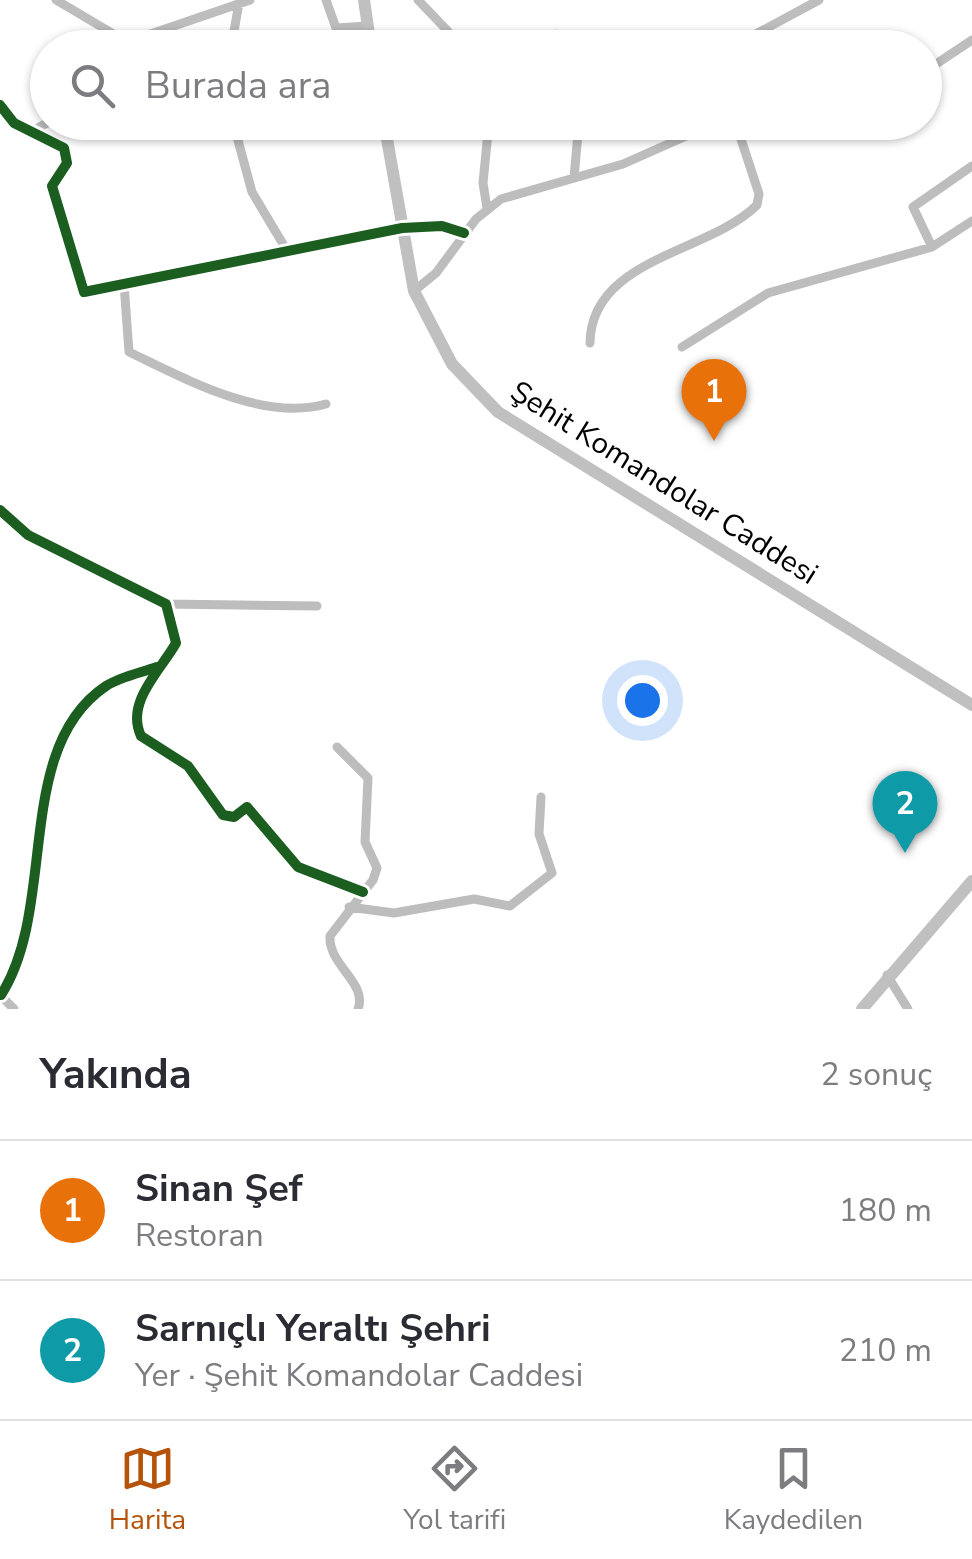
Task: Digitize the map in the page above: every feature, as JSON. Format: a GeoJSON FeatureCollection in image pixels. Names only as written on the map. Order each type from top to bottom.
{"type":"FeatureCollection","features":[{"type":"Feature","properties":{"kind":"main road"},"geometry":{"type":"LineString","coordinates":[[364,0],[369,30]]}},
{"type":"Feature","properties":{"kind":"main road","name":"Şehit Komandolar Caddesi"},"geometry":{"type":"LineString","coordinates":[[387,140],[414,291],[452,364],[498,412],[972,705]]}},
{"type":"Feature","properties":{"kind":"main road"},"geometry":{"type":"LineString","coordinates":[[862,1009],[887,975],[972,881]]}},
{"type":"Feature","properties":{"kind":"street"},"geometry":{"type":"LineString","coordinates":[[56,0],[103,30]]}},
{"type":"Feature","properties":{"kind":"street"},"geometry":{"type":"LineString","coordinates":[[166,30],[250,0]]}},
{"type":"Feature","properties":{"kind":"street"},"geometry":{"type":"LineString","coordinates":[[326,0],[336,28],[368,26]]}},
{"type":"Feature","properties":{"kind":"street"},"geometry":{"type":"LineString","coordinates":[[418,0],[447,30]]}},
{"type":"Feature","properties":{"kind":"street"},"geometry":{"type":"LineString","coordinates":[[763,30],[819,0]]}},
{"type":"Feature","properties":{"kind":"street"},"geometry":{"type":"LineString","coordinates":[[233,30],[235,3]]}},
{"type":"Feature","properties":{"kind":"street"},"geometry":{"type":"LineString","coordinates":[[942,60],[972,40]]}},
{"type":"Feature","properties":{"kind":"street"},"geometry":{"type":"LineString","coordinates":[[0,106],[14,123],[30,131]]}},
{"type":"Feature","properties":{"kind":"street"},"geometry":{"type":"LineString","coordinates":[[46,140],[66,152],[67,163],[52,186],[84,292],[402,228],[442,226],[464,233]]}},
{"type":"Feature","properties":{"kind":"street"},"geometry":{"type":"LineString","coordinates":[[238,140],[252,192],[286,249]]}},
{"type":"Feature","properties":{"kind":"street"},"geometry":{"type":"LineString","coordinates":[[487,140],[483,183],[487,208]]}},
{"type":"Feature","properties":{"kind":"street"},"geometry":{"type":"LineString","coordinates":[[574,178],[577,140]]}},
{"type":"Feature","properties":{"kind":"street"},"geometry":{"type":"LineString","coordinates":[[414,291],[436,273],[487,208],[516,193],[642,157],[679,140]]}},
{"type":"Feature","properties":{"kind":"street"},"geometry":{"type":"LineString","coordinates":[[590,343],[596,310],[614,290],[655,261],[757,205],[759,194],[741,140]]}},
{"type":"Feature","properties":{"kind":"street"},"geometry":{"type":"LineString","coordinates":[[932,247],[914,207],[972,166]]}},
{"type":"Feature","properties":{"kind":"street"},"geometry":{"type":"LineString","coordinates":[[682,347],[768,293],[932,247],[972,221]]}},
{"type":"Feature","properties":{"kind":"street"},"geometry":{"type":"LineString","coordinates":[[124,284],[130,352],[191,381],[280,409],[304,410],[326,404]]}},
{"type":"Feature","properties":{"kind":"street"},"geometry":{"type":"LineString","coordinates":[[0,510],[28,535],[166,604],[316,606]]}},
{"type":"Feature","properties":{"kind":"street"},"geometry":{"type":"LineString","coordinates":[[166,604],[176,643],[156,667],[136,720],[145,742],[188,766],[223,815],[234,816],[248,808],[298,867],[363,892]]}},
{"type":"Feature","properties":{"kind":"street"},"geometry":{"type":"LineString","coordinates":[[14,1009],[0,995],[17,964],[33,913],[42,806],[64,739],[106,686],[156,667]]}},
{"type":"Feature","properties":{"kind":"street"},"geometry":{"type":"LineString","coordinates":[[337,746],[368,778],[365,842],[377,868],[363,892],[332,928],[329,946],[358,992],[358,1009]]}},
{"type":"Feature","properties":{"kind":"street"},"geometry":{"type":"LineString","coordinates":[[350,908],[394,913],[474,898],[504,906],[521,901],[549,878],[552,868],[539,834],[541,798]]}},
{"type":"Feature","properties":{"kind":"street"},"geometry":{"type":"LineString","coordinates":[[887,975],[908,1009]]}},
{"type":"Feature","properties":{"kind":"cycle path"},"geometry":{"type":"LineString","coordinates":[[0,105],[14,123],[30,131]]}},
{"type":"Feature","properties":{"kind":"cycle path"},"geometry":{"type":"LineString","coordinates":[[48,140],[64,148],[67,163],[52,186],[84,292],[402,228],[442,226],[464,233]]}},
{"type":"Feature","properties":{"kind":"cycle path"},"geometry":{"type":"LineString","coordinates":[[0,510],[28,535],[166,604],[176,643],[141,699],[137,723],[141,736],[188,766],[223,815],[234,817],[247,807],[298,867],[363,892]]}},
{"type":"Feature","properties":{"kind":"cycle path"},"geometry":{"type":"LineString","coordinates":[[1,995],[18,959],[28,918],[47,788],[58,748],[77,713],[106,686],[157,667]]}},
{"type":"Feature","properties":{"kind":"place","name":"Sinan Şef"},"geometry":{"type":"Point","coordinates":[714,441]}},
{"type":"Feature","properties":{"kind":"place","name":"Sarnıçlı Yeraltı Şehri"},"geometry":{"type":"Point","coordinates":[905,853]}}]}
